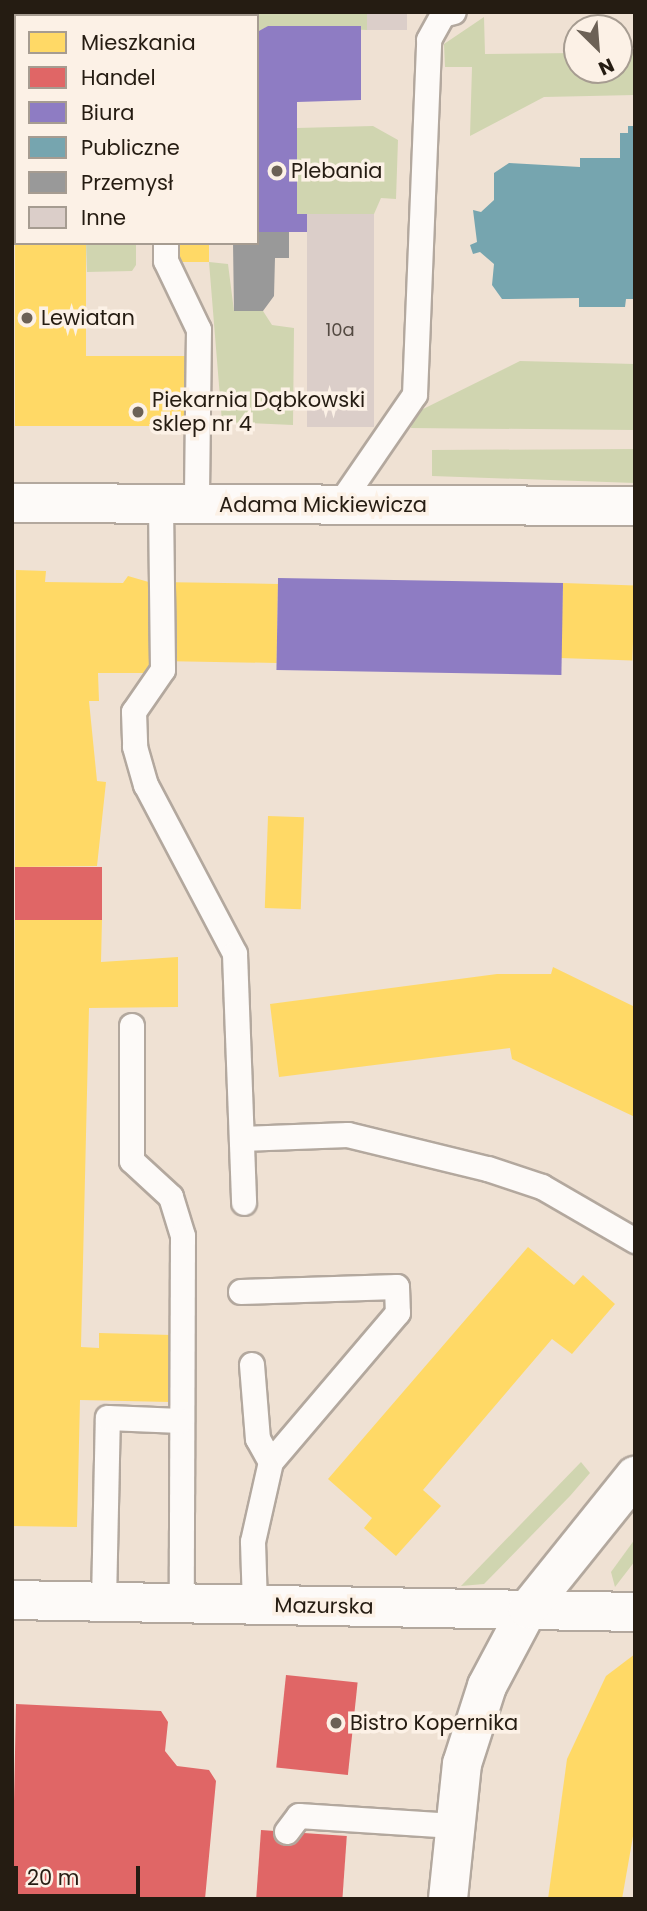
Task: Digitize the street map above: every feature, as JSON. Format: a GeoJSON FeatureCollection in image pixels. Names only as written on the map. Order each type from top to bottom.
{"type":"FeatureCollection","features":[{"type":"Feature","properties":{"kind":"street","name":"Adama Mickiewicza"},"geometry":{"type":"LineString","coordinates":[[12,503],[635,506]]}},
{"type":"Feature","properties":{"kind":"street"},"geometry":{"type":"LineString","coordinates":[[448,1899],[462,1764],[487,1686],[528,1609],[635,1476]]}},
{"type":"Feature","properties":{"kind":"street","name":"Mazurska"},"geometry":{"type":"LineString","coordinates":[[12,1600],[635,1612]]}},
{"type":"Feature","properties":{"kind":"lane"},"geometry":{"type":"LineString","coordinates":[[340,504],[415,396],[429,40],[446,13]]}},
{"type":"Feature","properties":{"kind":"lane"},"geometry":{"type":"LineString","coordinates":[[166,245],[166,261],[199,330],[163,670],[134,712],[135,747],[146,785],[235,954],[244,1203]]}},
{"type":"Feature","properties":{"kind":"lane"},"geometry":{"type":"LineString","coordinates":[[132,1026],[132,1161],[171,1198],[183,1236],[182,1604]]}},
{"type":"Feature","properties":{"kind":"lane"},"geometry":{"type":"LineString","coordinates":[[242,1139],[348,1135],[488,1169],[542,1187],[635,1241]]}},
{"type":"Feature","properties":{"kind":"lane"},"geometry":{"type":"LineString","coordinates":[[241,1292],[397,1287],[398,1313],[271,1462],[254,1529],[255,1605]]}},
{"type":"Feature","properties":{"kind":"lane"},"geometry":{"type":"LineString","coordinates":[[253,1365],[258,1439],[271,1462]]}},
{"type":"Feature","properties":{"kind":"lane"},"geometry":{"type":"LineString","coordinates":[[104,1602],[108,1418],[181,1421]]}},
{"type":"Feature","properties":{"kind":"lane"},"geometry":{"type":"LineString","coordinates":[[287,1832],[299,1816],[454,1826]]}},
{"type":"Feature","properties":{"kind":"green space"},"geometry":{"type":"Polygon","coordinates":[[[210,12],[367,12],[367,30],[269,26],[259,31],[259,14],[210,12]]]}},
{"type":"Feature","properties":{"kind":"green space"},"geometry":{"type":"Polygon","coordinates":[[[484,17],[485,54],[563,53],[563,84],[633,84],[635,52],[635,95],[544,97],[470,136],[472,67],[445,67],[444,44],[484,17]]]}},
{"type":"Feature","properties":{"kind":"green space"},"geometry":{"type":"Polygon","coordinates":[[[373,126],[398,140],[396,199],[381,198],[374,214],[297,214],[297,128],[373,126]]]}},
{"type":"Feature","properties":{"kind":"green space"},"geometry":{"type":"Polygon","coordinates":[[[86,245],[136,245],[136,265],[132,271],[87,272],[86,245]]]}},
{"type":"Feature","properties":{"kind":"green space"},"geometry":{"type":"Polygon","coordinates":[[[209,262],[228,264],[234,311],[263,311],[272,325],[294,328],[293,425],[222,422],[209,262]]]}},
{"type":"Feature","properties":{"kind":"green space"},"geometry":{"type":"Polygon","coordinates":[[[520,361],[635,364],[635,430],[411,428],[413,414],[520,361]]]}},
{"type":"Feature","properties":{"kind":"green space"},"geometry":{"type":"Polygon","coordinates":[[[635,449],[635,483],[432,476],[432,450],[635,449]]]}},
{"type":"Feature","properties":{"kind":"green space"},"geometry":{"type":"Polygon","coordinates":[[[581,1462],[590,1473],[570,1496],[484,1584],[461,1586],[581,1462]]]}},
{"type":"Feature","properties":{"kind":"green space"},"geometry":{"type":"Polygon","coordinates":[[[635,1539],[635,1561],[615,1587],[611,1572],[635,1539]]]}},
{"type":"Feature","properties":{"kind":"building: Mieszkania"},"geometry":{"type":"Polygon","coordinates":[[[15,12],[87,12],[87,14],[15,12]]]}},
{"type":"Feature","properties":{"kind":"building: Mieszkania"},"geometry":{"type":"Polygon","coordinates":[[[15,245],[86,245],[86,356],[186,356],[186,426],[15,426],[15,245]]]}},
{"type":"Feature","properties":{"kind":"building: Mieszkania"},"geometry":{"type":"Polygon","coordinates":[[[180,245],[209,245],[209,262],[180,262],[180,245]]]}},
{"type":"Feature","properties":{"kind":"building: Mieszkania"},"geometry":{"type":"Polygon","coordinates":[[[16,570],[46,571],[45,582],[123,583],[128,576],[152,583],[150,673],[98,673],[99,701],[89,701],[97,781],[106,782],[97,866],[15,867],[16,570]]]}},
{"type":"Feature","properties":{"kind":"building: Mieszkania"},"geometry":{"type":"Polygon","coordinates":[[[175,582],[278,584],[277,663],[174,661],[175,582]]]}},
{"type":"Feature","properties":{"kind":"building: Mieszkania"},"geometry":{"type":"Polygon","coordinates":[[[563,583],[635,586],[632,660],[560,658],[563,583]]]}},
{"type":"Feature","properties":{"kind":"building: Mieszkania"},"geometry":{"type":"Polygon","coordinates":[[[268,816],[304,817],[301,909],[265,908],[268,816]]]}},
{"type":"Feature","properties":{"kind":"building: Mieszkania"},"geometry":{"type":"Polygon","coordinates":[[[102,919],[101,962],[178,957],[178,1007],[89,1008],[81,1347],[99,1348],[99,1333],[171,1335],[170,1402],[80,1400],[77,1527],[12,1526],[15,920],[102,919]]]}},
{"type":"Feature","properties":{"kind":"building: Mieszkania"},"geometry":{"type":"Polygon","coordinates":[[[553,967],[635,1007],[635,1117],[512,1059],[510,1048],[279,1077],[270,1004],[497,974],[551,974],[553,967]]]}},
{"type":"Feature","properties":{"kind":"building: Mieszkania"},"geometry":{"type":"Polygon","coordinates":[[[528,1247],[574,1285],[583,1275],[615,1304],[572,1354],[552,1339],[423,1490],[441,1506],[396,1556],[364,1528],[372,1518],[328,1479],[528,1247]]]}},
{"type":"Feature","properties":{"kind":"building: Mieszkania"},"geometry":{"type":"Polygon","coordinates":[[[635,1654],[635,1825],[622,1899],[548,1899],[567,1759],[606,1676],[635,1654]]]}},
{"type":"Feature","properties":{"kind":"building: Handel"},"geometry":{"type":"Polygon","coordinates":[[[15,867],[102,867],[102,920],[15,920],[15,867]]]}},
{"type":"Feature","properties":{"kind":"building: Handel"},"geometry":{"type":"Polygon","coordinates":[[[286,1675],[358,1683],[348,1775],[276,1767],[286,1675]]]}},
{"type":"Feature","properties":{"kind":"building: Handel"},"geometry":{"type":"Polygon","coordinates":[[[16,1704],[161,1711],[168,1722],[165,1751],[177,1766],[209,1770],[216,1781],[205,1899],[12,1899],[16,1704]]]}},
{"type":"Feature","properties":{"kind":"building: Handel"},"geometry":{"type":"Polygon","coordinates":[[[261,1830],[347,1836],[342,1899],[256,1899],[261,1830]]]}},
{"type":"Feature","properties":{"kind":"building: Biura","name":"Plebania"},"geometry":{"type":"Polygon","coordinates":[[[268,26],[361,26],[361,100],[297,102],[297,214],[307,214],[307,232],[259,232],[259,31],[268,26]]]}},
{"type":"Feature","properties":{"kind":"building: Biura"},"geometry":{"type":"Polygon","coordinates":[[[278,578],[563,583],[561,675],[276,670],[278,578]]]}},
{"type":"Feature","properties":{"kind":"building: Publiczne"},"geometry":{"type":"Polygon","coordinates":[[[628,126],[635,126],[635,299],[626,299],[625,307],[579,307],[579,298],[502,299],[492,285],[494,264],[480,252],[473,254],[470,245],[477,242],[473,210],[481,212],[494,200],[494,173],[509,163],[580,167],[580,158],[620,158],[620,133],[628,133],[628,126]]]}},
{"type":"Feature","properties":{"kind":"building: Przemysł"},"geometry":{"type":"Polygon","coordinates":[[[259,232],[289,232],[289,258],[275,258],[274,296],[263,311],[234,311],[233,245],[259,245],[259,232]]]}},
{"type":"Feature","properties":{"kind":"building: Inne"},"geometry":{"type":"Polygon","coordinates":[[[367,12],[407,12],[407,30],[367,30],[367,12]]]}},
{"type":"Feature","properties":{"kind":"building: Inne"},"geometry":{"type":"Polygon","coordinates":[[[307,214],[374,214],[374,427],[307,427],[307,214]]]}},
{"type":"Feature","properties":{"kind":"place","name":"Plebania"},"geometry":{"type":"Point","coordinates":[277,171]}},
{"type":"Feature","properties":{"kind":"place","name":"Lewiatan"},"geometry":{"type":"Point","coordinates":[27,318]}},
{"type":"Feature","properties":{"kind":"place","name":"Piekarnia Dąbkowski sklep nr 4"},"geometry":{"type":"Point","coordinates":[138,412]}},
{"type":"Feature","properties":{"kind":"place","name":"Bistro Kopernika"},"geometry":{"type":"Point","coordinates":[336,1723]}}]}
